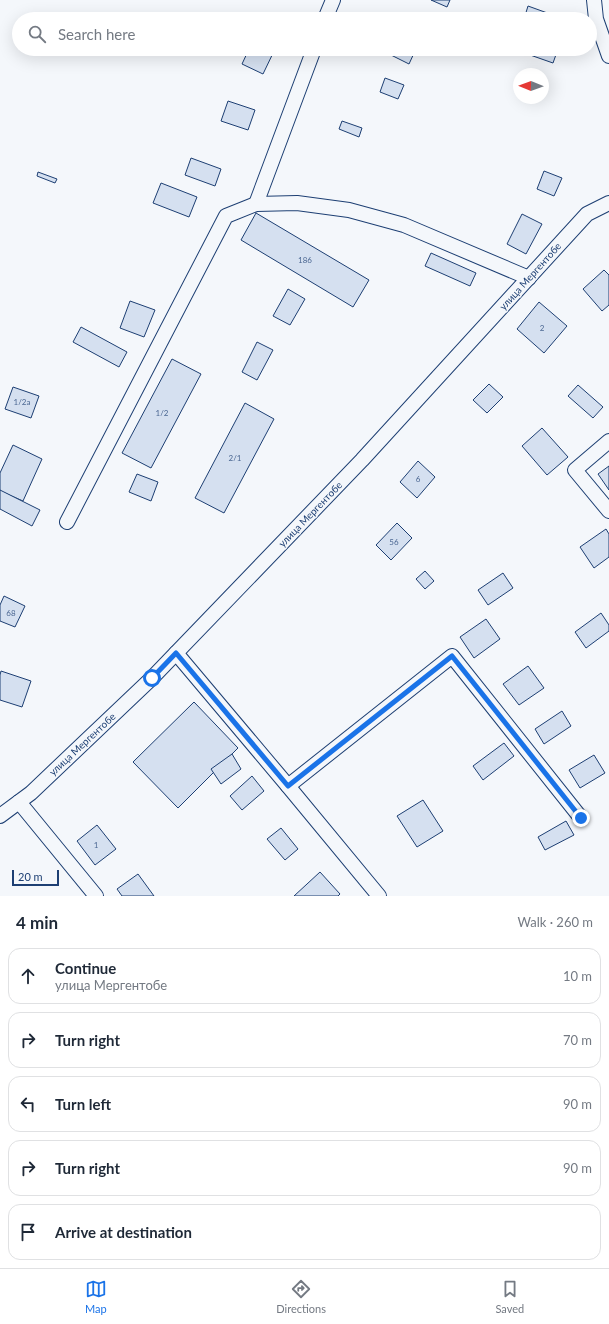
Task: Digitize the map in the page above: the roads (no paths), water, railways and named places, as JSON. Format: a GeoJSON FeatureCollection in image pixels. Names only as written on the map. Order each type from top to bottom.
{"type":"FeatureCollection","features":[{"type":"Feature","properties":{"kind":"street"},"geometry":{"type":"LineString","coordinates":[[329,12],[333,0]]}},
{"type":"Feature","properties":{"kind":"street"},"geometry":{"type":"LineString","coordinates":[[594,0],[595,12]]}},
{"type":"Feature","properties":{"kind":"street"},"geometry":{"type":"LineString","coordinates":[[597,22],[609,56]]}},
{"type":"Feature","properties":{"kind":"street"},"geometry":{"type":"LineString","coordinates":[[256,204],[311,56]]}},
{"type":"Feature","properties":{"kind":"street"},"geometry":{"type":"LineString","coordinates":[[67,522],[226,216],[256,204],[297,203],[349,210],[404,224],[529,278]]}},
{"type":"Feature","properties":{"kind":"street","name":"улица Мергентобе"},"geometry":{"type":"LineString","coordinates":[[0,816],[31,793],[141,689],[362,460],[587,214],[609,203]]}},
{"type":"Feature","properties":{"kind":"street"},"geometry":{"type":"LineString","coordinates":[[609,441],[575,470],[609,511]]}},
{"type":"Feature","properties":{"kind":"street"},"geometry":{"type":"LineString","coordinates":[[176,653],[379,896]]}},
{"type":"Feature","properties":{"kind":"street"},"geometry":{"type":"LineString","coordinates":[[288,786],[452,656],[581,818]]}},
{"type":"Feature","properties":{"kind":"street"},"geometry":{"type":"LineString","coordinates":[[19,802],[96,896]]}}]}
